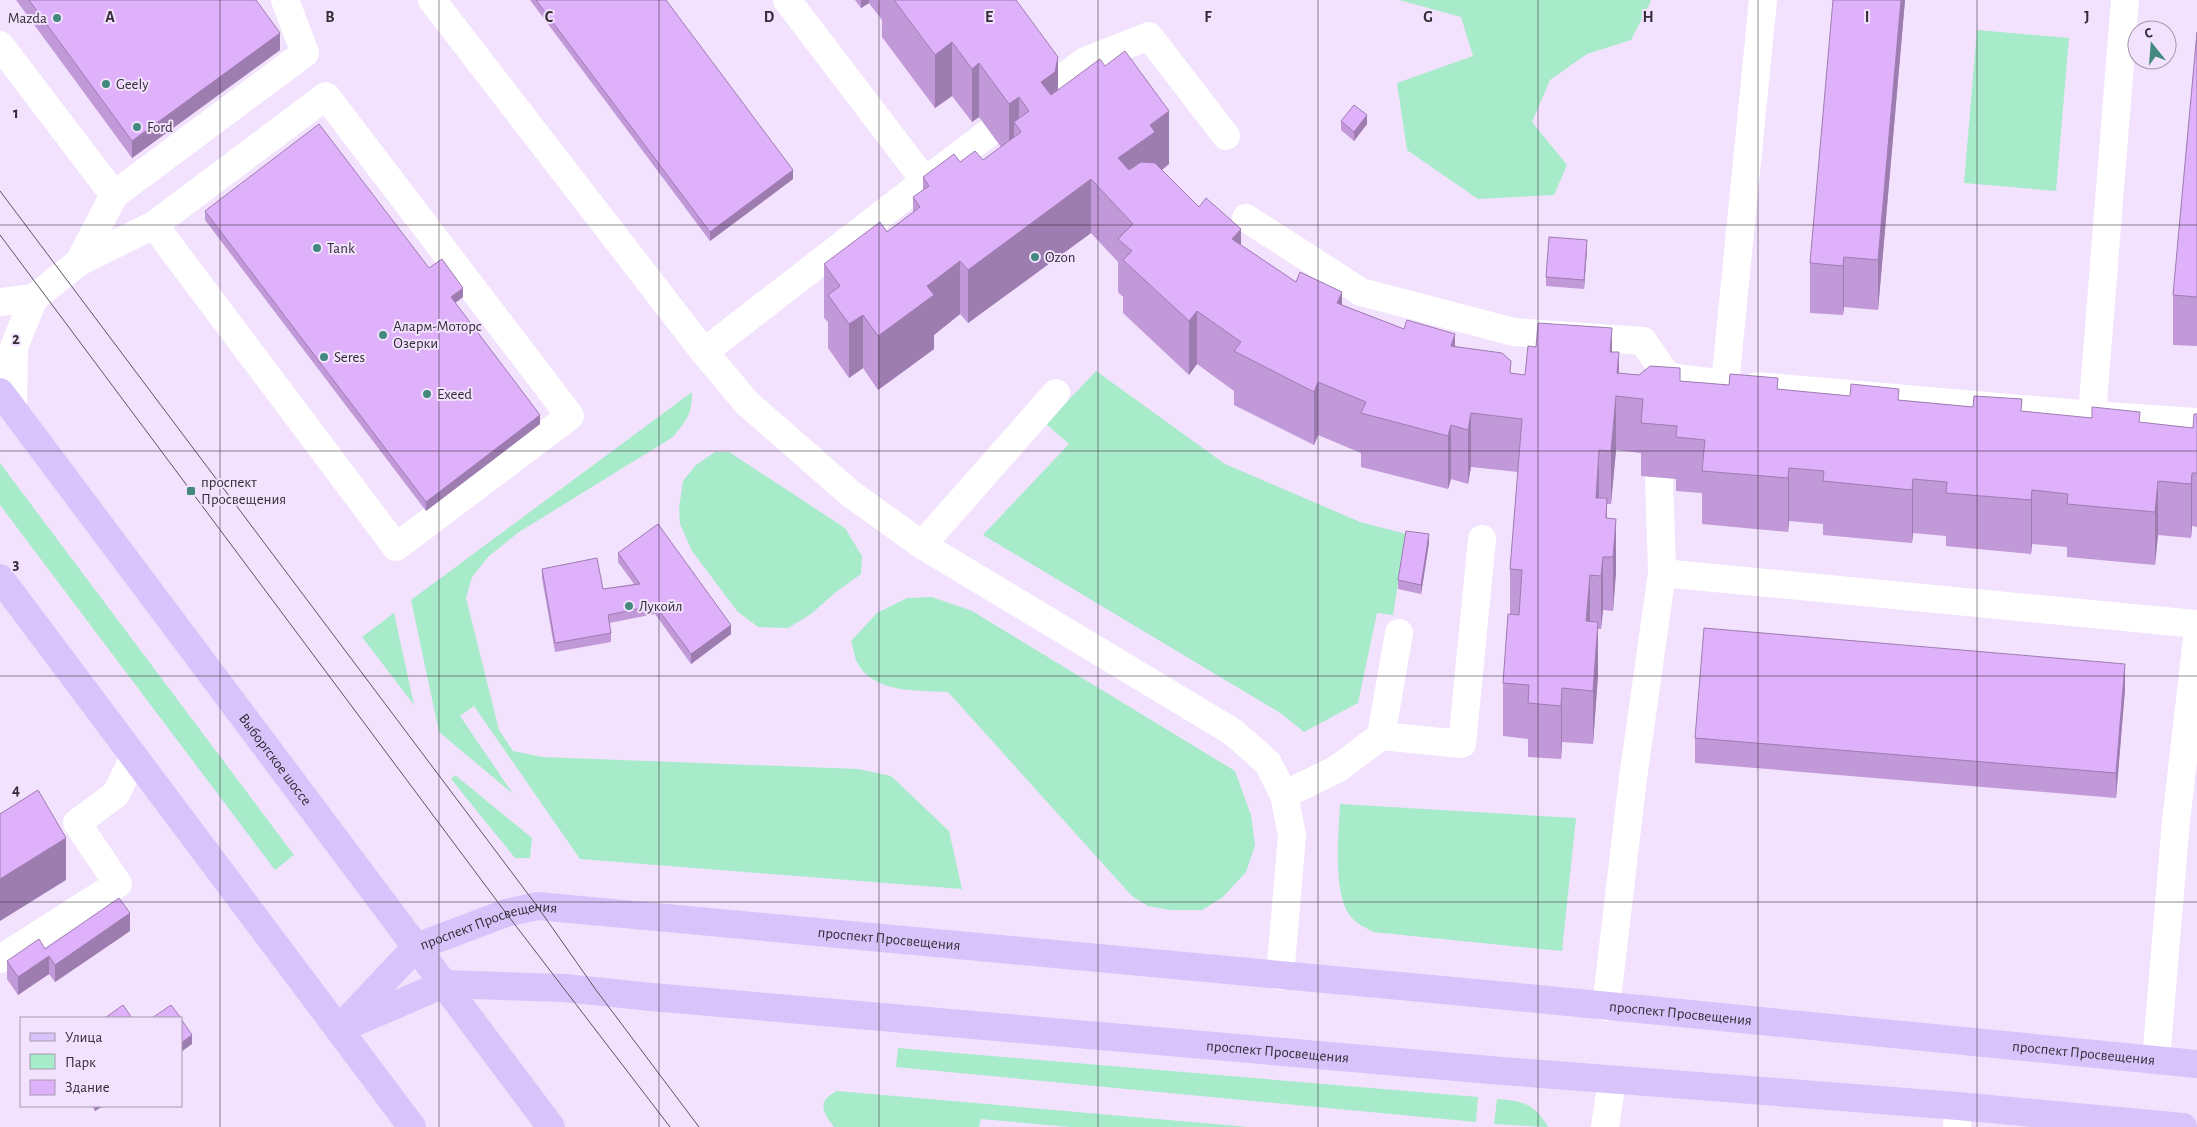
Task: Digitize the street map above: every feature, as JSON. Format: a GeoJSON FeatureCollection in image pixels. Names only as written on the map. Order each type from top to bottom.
{"type":"FeatureCollection","features":[{"type":"Feature","properties":{"kind":"main road","name":"Выборгское шоссе"},"geometry":{"type":"LineString","coordinates":[[6,400],[551,1127]]}},
{"type":"Feature","properties":{"kind":"main road"},"geometry":{"type":"LineString","coordinates":[[0,578],[412,1127]]}},
{"type":"Feature","properties":{"kind":"main road","name":"проспект Просвещения"},"geometry":{"type":"LineString","coordinates":[[338,1029],[416,947],[506,913],[537,906],[2197,1064]]}},
{"type":"Feature","properties":{"kind":"main road","name":"проспект Просвещения"},"geometry":{"type":"LineString","coordinates":[[338,1029],[444,984],[596,990],[750,1006],[1612,1080],[1957,1116],[2183,1127]]}},
{"type":"Feature","properties":{"kind":"street"},"geometry":{"type":"LineString","coordinates":[[79,262],[114,195],[305,53],[285,0]]}},
{"type":"Feature","properties":{"kind":"street"},"geometry":{"type":"LineString","coordinates":[[432,0],[704,352],[747,403],[851,494],[922,544],[1233,732],[1268,763],[1284,795],[1292,835],[1280,976]]}},
{"type":"Feature","properties":{"kind":"street"},"geometry":{"type":"LineString","coordinates":[[787,0],[924,180]]}},
{"type":"Feature","properties":{"kind":"street"},"geometry":{"type":"LineString","coordinates":[[1668,377],[1725,384],[1763,0]]}},
{"type":"Feature","properties":{"kind":"street"},"geometry":{"type":"LineString","coordinates":[[2092,415],[2125,0]]}},
{"type":"Feature","properties":{"kind":"street"},"geometry":{"type":"LineString","coordinates":[[1044,92],[1085,61],[1149,36],[1226,136]]}},
{"type":"Feature","properties":{"kind":"street"},"geometry":{"type":"LineString","coordinates":[[0,45],[114,195]]}},
{"type":"Feature","properties":{"kind":"street"},"geometry":{"type":"LineString","coordinates":[[6,400],[14,347],[34,298],[79,262],[154,225],[326,96],[570,416],[396,547],[154,225]]}},
{"type":"Feature","properties":{"kind":"street"},"geometry":{"type":"LineString","coordinates":[[704,352],[924,180],[990,132]]}},
{"type":"Feature","properties":{"kind":"street"},"geometry":{"type":"LineString","coordinates":[[1246,218],[1361,292],[1514,332],[1643,341],[1668,377],[1665,420]]}},
{"type":"Feature","properties":{"kind":"street"},"geometry":{"type":"LineString","coordinates":[[0,302],[34,298]]}},
{"type":"Feature","properties":{"kind":"street"},"geometry":{"type":"LineString","coordinates":[[1757,386],[2092,415],[2197,422]]}},
{"type":"Feature","properties":{"kind":"street"},"geometry":{"type":"LineString","coordinates":[[922,544],[1056,393]]}},
{"type":"Feature","properties":{"kind":"street"},"geometry":{"type":"LineString","coordinates":[[1606,1007],[1633,778],[1662,573],[1659,478]]}},
{"type":"Feature","properties":{"kind":"street"},"geometry":{"type":"LineString","coordinates":[[1284,795],[1337,769],[1381,736],[1462,744],[1482,539]]}},
{"type":"Feature","properties":{"kind":"street"},"geometry":{"type":"LineString","coordinates":[[1662,573],[2197,624]]}},
{"type":"Feature","properties":{"kind":"street"},"geometry":{"type":"LineString","coordinates":[[1381,736],[1399,633]]}},
{"type":"Feature","properties":{"kind":"street"},"geometry":{"type":"LineString","coordinates":[[2156,1060],[2153,980],[2186,837],[2197,639]]}},
{"type":"Feature","properties":{"kind":"street"},"geometry":{"type":"LineString","coordinates":[[0,960],[118,884],[77,823],[116,794],[134,757]]}},
{"type":"Feature","properties":{"kind":"street"},"geometry":{"type":"LineString","coordinates":[[1605,1127],[1612,1080]]}},
{"type":"Feature","properties":{"kind":"green space"},"geometry":{"type":"Polygon","coordinates":[[[1399,0],[1651,1],[1631,40],[1587,54],[1550,80],[1532,122],[1567,165],[1554,195],[1478,199],[1407,150],[1397,83],[1473,56],[1461,17],[1399,0]]]}},
{"type":"Feature","properties":{"kind":"green space"},"geometry":{"type":"Polygon","coordinates":[[[1977,30],[2069,38],[2056,191],[1964,183],[1977,30]]]}},
{"type":"Feature","properties":{"kind":"green space"},"geometry":{"type":"Polygon","coordinates":[[[1096,371],[1225,464],[1360,522],[1406,534],[1393,615],[1377,613],[1358,703],[1304,732],[1282,714],[983,535],[1069,444],[1046,424],[1096,371]]]}},
{"type":"Feature","properties":{"kind":"green space"},"geometry":{"type":"Polygon","coordinates":[[[692,392],[688,416],[673,437],[519,532],[489,556],[472,577],[466,598],[499,730],[513,751],[542,757],[858,769],[891,776],[949,831],[962,889],[580,859],[474,706],[460,716],[513,794],[439,732],[411,600],[692,392]]]}},
{"type":"Feature","properties":{"kind":"green space"},"geometry":{"type":"Polygon","coordinates":[[[715,452],[729,452],[845,528],[862,556],[861,574],[836,592],[811,614],[788,628],[758,627],[737,611],[692,551],[680,524],[679,508],[683,481],[696,465],[715,452]]]}},
{"type":"Feature","properties":{"kind":"green space"},"geometry":{"type":"Polygon","coordinates":[[[0,463],[294,855],[275,870],[0,505],[0,463]]]}},
{"type":"Feature","properties":{"kind":"green space"},"geometry":{"type":"Polygon","coordinates":[[[932,597],[972,611],[1235,771],[1251,815],[1255,845],[1246,872],[1223,897],[1202,910],[1171,910],[1148,906],[1132,896],[948,692],[896,688],[872,679],[863,671],[856,660],[851,641],[877,613],[907,598],[932,597]]]}},
{"type":"Feature","properties":{"kind":"green space"},"geometry":{"type":"Polygon","coordinates":[[[394,613],[414,705],[362,637],[394,613]]]}},
{"type":"Feature","properties":{"kind":"green space"},"geometry":{"type":"Polygon","coordinates":[[[455,775],[532,838],[530,858],[515,858],[451,779],[455,775]]]}},
{"type":"Feature","properties":{"kind":"green space"},"geometry":{"type":"Polygon","coordinates":[[[1340,804],[1576,818],[1562,951],[1373,932],[1358,923],[1347,910],[1339,882],[1340,804]]]}},
{"type":"Feature","properties":{"kind":"green space"},"geometry":{"type":"Polygon","coordinates":[[[898,1048],[1478,1097],[1476,1122],[896,1067],[898,1048]]]}},
{"type":"Feature","properties":{"kind":"green space"},"geometry":{"type":"Polygon","coordinates":[[[837,1091],[1249,1127],[1070,1127],[981,1119],[979,1127],[834,1127],[824,1111],[824,1103],[826,1099],[837,1091]]]}},
{"type":"Feature","properties":{"kind":"green space"},"geometry":{"type":"Polygon","coordinates":[[[1497,1099],[1521,1102],[1533,1108],[1548,1127],[1494,1124],[1497,1099]]]}},
{"type":"Feature","properties":{"kind":"building"},"geometry":{"type":"Polygon","coordinates":[[[29,0],[256,0],[280,33],[132,141],[29,0]]]}},
{"type":"Feature","properties":{"kind":"building"},"geometry":{"type":"Polygon","coordinates":[[[536,0],[666,0],[793,170],[710,232],[536,0]]]}},
{"type":"Feature","properties":{"kind":"building"},"geometry":{"type":"Polygon","coordinates":[[[894,0],[1016,0],[1058,57],[1055,72],[1041,82],[1051,95],[1100,59],[1105,66],[1125,51],[1169,111],[1150,125],[1155,132],[1118,158],[1129,170],[1141,162],[1155,163],[1199,207],[1206,198],[1241,229],[1232,239],[1296,282],[1300,272],[1342,292],[1337,303],[1404,329],[1407,320],[1455,334],[1451,346],[1502,353],[1511,361],[1510,373],[1525,375],[1528,346],[1536,347],[1538,323],[1612,328],[1610,352],[1619,352],[1617,373],[1639,375],[1650,366],[1680,368],[1680,381],[1729,385],[1730,374],[1778,378],[1777,389],[1850,396],[1851,384],[1899,389],[1898,400],[1973,407],[1974,396],[2022,399],[2021,411],[2092,418],[2092,407],[2140,412],[2139,422],[2193,428],[2194,414],[2197,414],[2197,473],[2192,473],[2191,484],[2158,481],[2155,512],[2067,504],[2068,494],[2032,490],[2031,500],[1946,493],[1947,482],[1913,479],[1912,490],[1823,481],[1824,471],[1789,468],[1788,478],[1702,471],[1705,440],[1676,437],[1677,426],[1641,423],[1643,399],[1616,396],[1611,451],[1599,450],[1596,498],[1607,498],[1606,518],[1616,519],[1613,557],[1603,557],[1601,576],[1590,575],[1586,621],[1598,622],[1593,691],[1562,688],[1561,706],[1528,703],[1529,685],[1503,683],[1508,614],[1519,615],[1522,570],[1510,569],[1522,419],[1471,413],[1468,430],[1451,425],[1448,436],[1361,413],[1366,402],[1318,382],[1314,392],[1234,351],[1241,342],[1197,311],[1189,321],[1123,260],[1132,251],[1118,239],[1133,224],[1091,179],[968,270],[960,261],[927,286],[934,295],[878,336],[863,315],[849,324],[828,295],[840,286],[824,264],[880,222],[887,232],[920,207],[913,197],[929,186],[923,177],[954,154],[960,162],[975,151],[983,160],[1021,132],[1014,122],[1029,111],[1019,97],[1009,104],[979,63],[972,69],[952,42],[935,55],[894,0]]]}},
{"type":"Feature","properties":{"kind":"building"},"geometry":{"type":"Polygon","coordinates":[[[1833,0],[1901,0],[1878,260],[1844,257],[1843,266],[1810,263],[1833,0]]]}},
{"type":"Feature","properties":{"kind":"building"},"geometry":{"type":"Polygon","coordinates":[[[2197,32],[2197,297],[2173,295],[2197,32]]]}},
{"type":"Feature","properties":{"kind":"building"},"geometry":{"type":"Polygon","coordinates":[[[1354,105],[1367,115],[1354,132],[1341,121],[1354,105]]]}},
{"type":"Feature","properties":{"kind":"building","name":"Аларм-Моторс Озерки"},"geometry":{"type":"Polygon","coordinates":[[[319,124],[429,268],[442,259],[463,288],[451,297],[540,415],[426,502],[205,211],[319,124]]]}},
{"type":"Feature","properties":{"kind":"building"},"geometry":{"type":"Polygon","coordinates":[[[1549,237],[1587,240],[1584,280],[1546,277],[1549,237]]]}},
{"type":"Feature","properties":{"kind":"building","name":"Лукойл"},"geometry":{"type":"Polygon","coordinates":[[[658,524],[731,625],[691,654],[655,605],[608,615],[611,633],[555,643],[542,569],[597,558],[603,589],[640,584],[618,553],[658,524]]]}},
{"type":"Feature","properties":{"kind":"building"},"geometry":{"type":"Polygon","coordinates":[[[1406,531],[1429,534],[1421,585],[1398,580],[1406,531]]]}},
{"type":"Feature","properties":{"kind":"building"},"geometry":{"type":"Polygon","coordinates":[[[1704,628],[2125,664],[2116,773],[1695,738],[1704,628]]]}},
{"type":"Feature","properties":{"kind":"building"},"geometry":{"type":"Polygon","coordinates":[[[38,790],[66,838],[0,879],[0,814],[38,790]]]}},
{"type":"Feature","properties":{"kind":"building"},"geometry":{"type":"Polygon","coordinates":[[[119,898],[130,913],[55,965],[49,956],[18,977],[7,961],[39,939],[45,949],[119,898]]]}},
{"type":"Feature","properties":{"kind":"building"},"geometry":{"type":"Polygon","coordinates":[[[123,1005],[131,1017],[106,1017],[123,1005]]]}},
{"type":"Feature","properties":{"kind":"building"},"geometry":{"type":"Polygon","coordinates":[[[171,1005],[180,1017],[153,1017],[171,1005]]]}},
{"type":"Feature","properties":{"kind":"building"},"geometry":{"type":"Polygon","coordinates":[[[182,1020],[192,1035],[182,1042],[182,1020]]]}},
{"type":"Feature","properties":{"kind":"tram line"},"geometry":{"type":"LineString","coordinates":[[0,191],[537,906],[596,990],[699,1127]]}},
{"type":"Feature","properties":{"kind":"tram line"},"geometry":{"type":"LineString","coordinates":[[0,235],[506,913],[670,1127]]}},
{"type":"Feature","properties":{"kind":"place","name":"Mazda"},"geometry":{"type":"Point","coordinates":[57,18]}},
{"type":"Feature","properties":{"kind":"place","name":"Geely"},"geometry":{"type":"Point","coordinates":[106,84]}},
{"type":"Feature","properties":{"kind":"place","name":"Ford"},"geometry":{"type":"Point","coordinates":[137,127]}},
{"type":"Feature","properties":{"kind":"place","name":"Tank"},"geometry":{"type":"Point","coordinates":[317,248]}},
{"type":"Feature","properties":{"kind":"place","name":"Ozon"},"geometry":{"type":"Point","coordinates":[1035,257]}},
{"type":"Feature","properties":{"kind":"place","name":"Аларм-Моторс Озерки"},"geometry":{"type":"Point","coordinates":[383,335]}},
{"type":"Feature","properties":{"kind":"place","name":"Seres"},"geometry":{"type":"Point","coordinates":[324,357]}},
{"type":"Feature","properties":{"kind":"place","name":"Exeed"},"geometry":{"type":"Point","coordinates":[427,394]}},
{"type":"Feature","properties":{"kind":"place","name":"проспект Просвещения"},"geometry":{"type":"Point","coordinates":[191,491]}},
{"type":"Feature","properties":{"kind":"place","name":"Лукойл"},"geometry":{"type":"Point","coordinates":[629,606]}}]}
